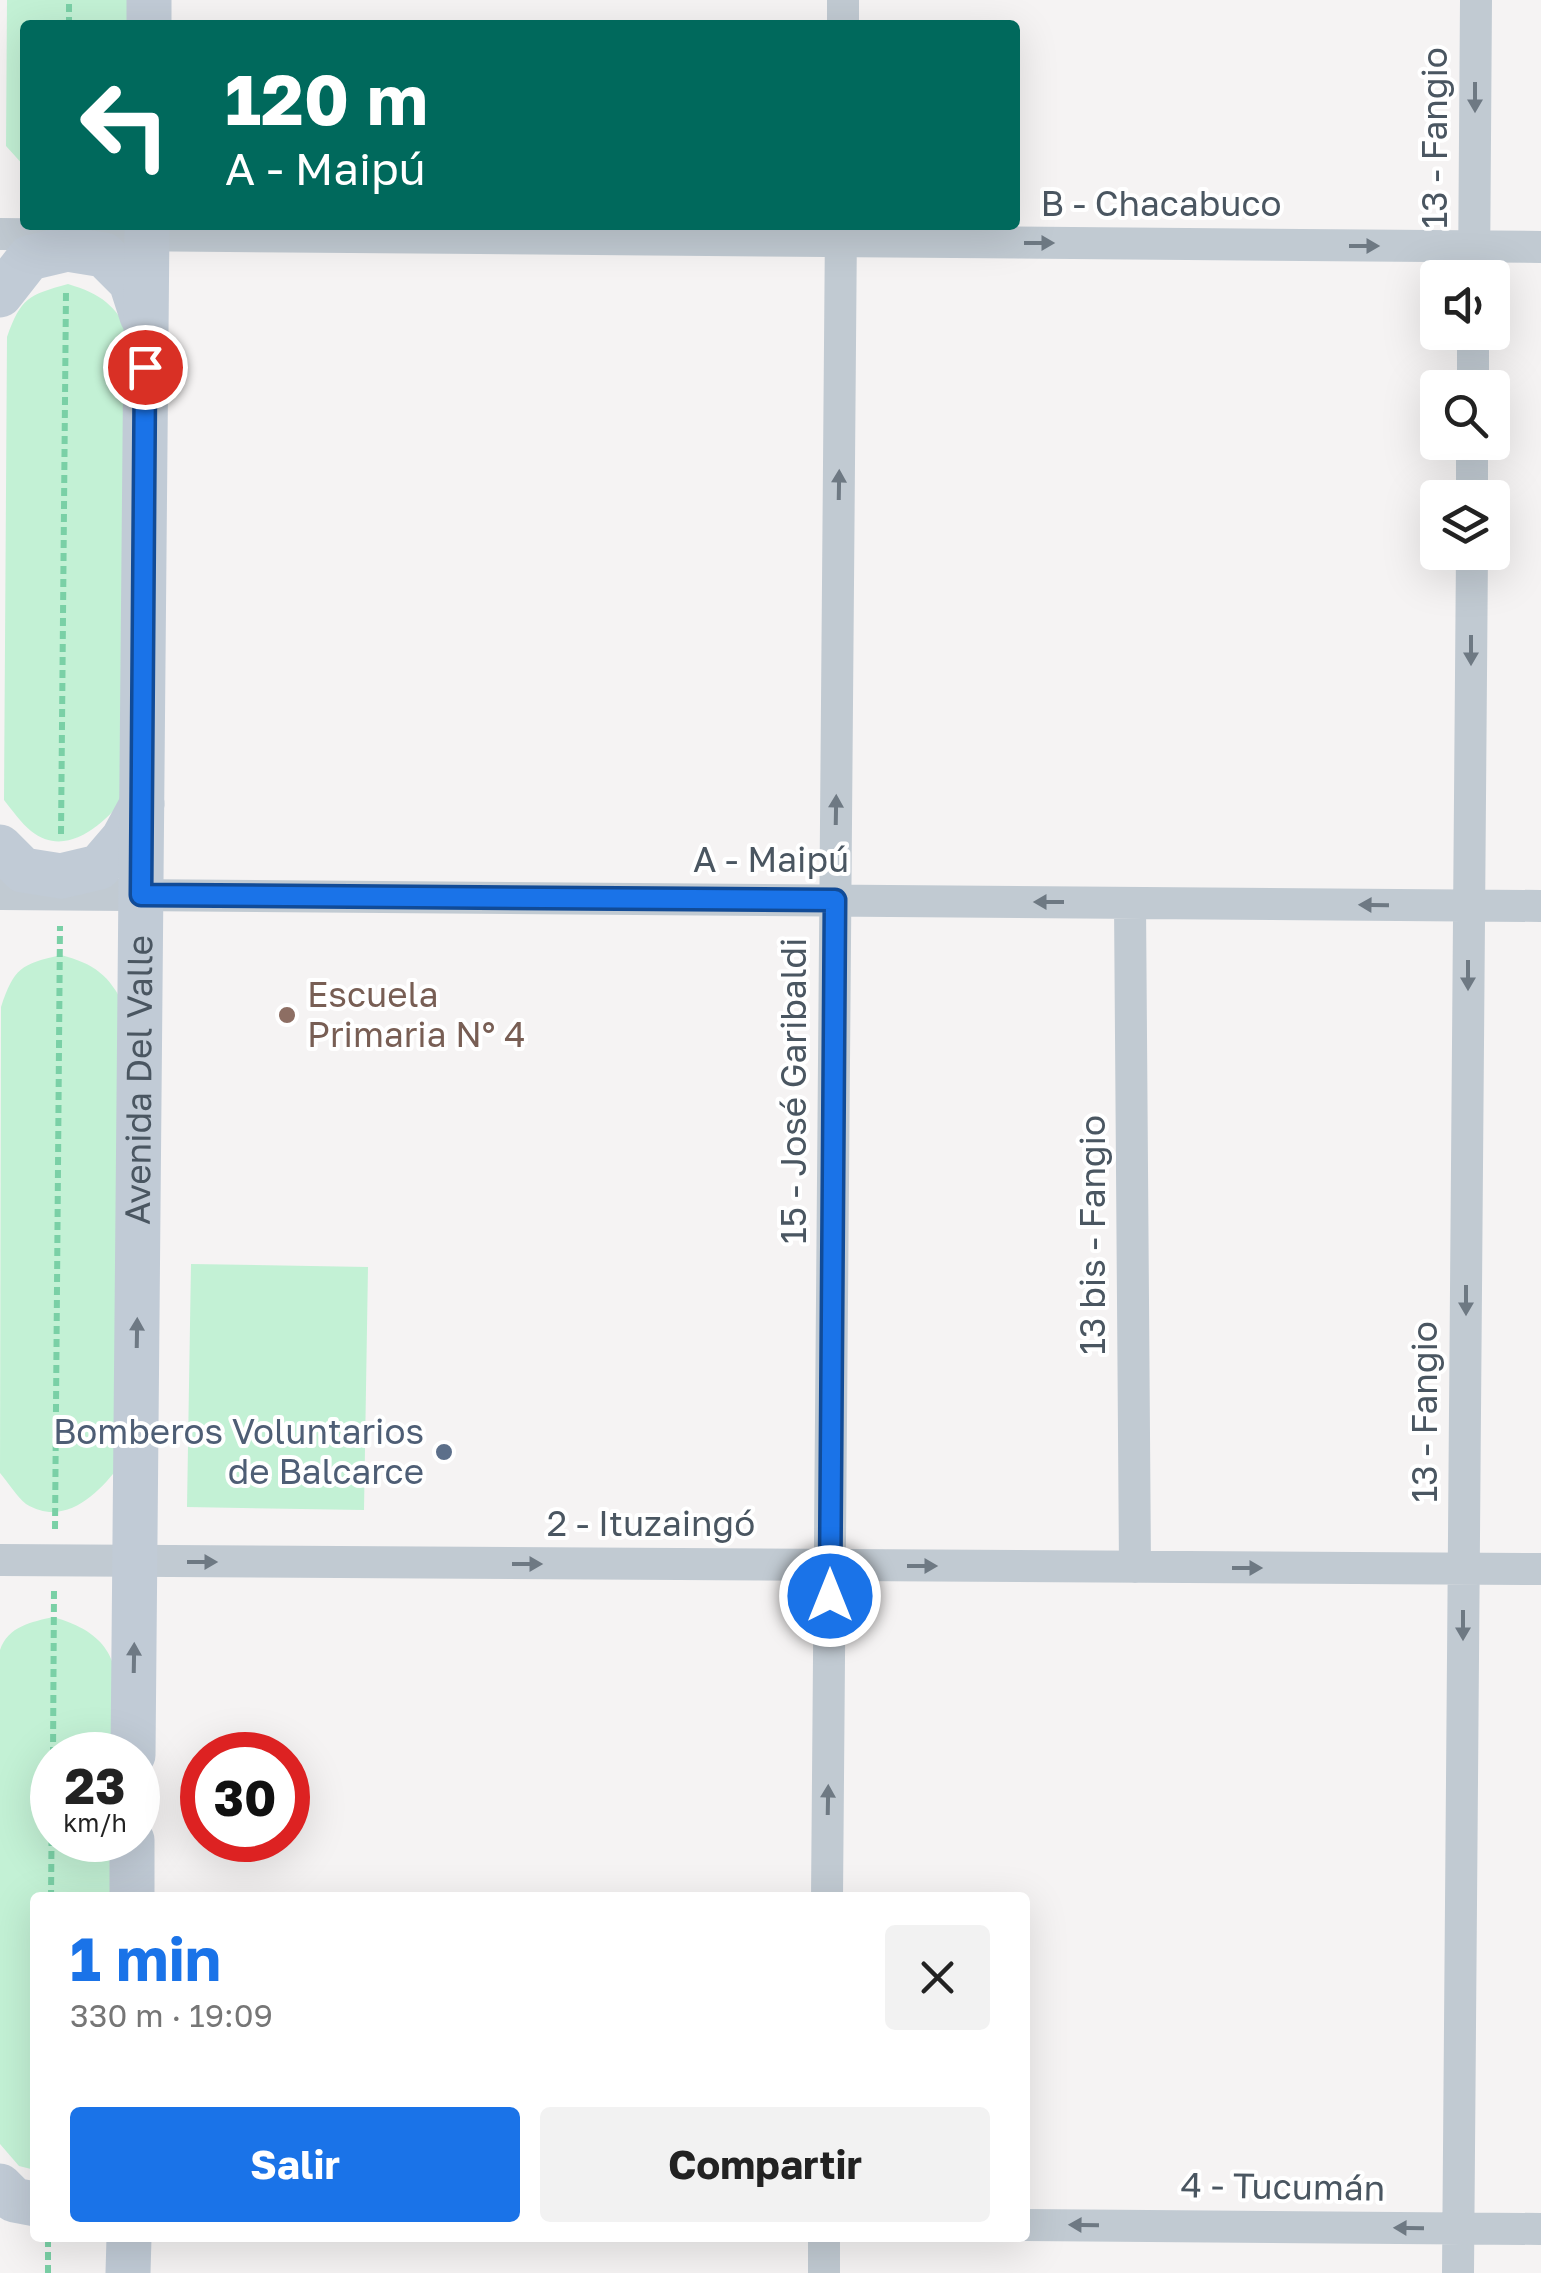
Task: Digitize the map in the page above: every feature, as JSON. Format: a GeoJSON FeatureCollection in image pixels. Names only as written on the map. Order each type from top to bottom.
{"type":"FeatureCollection","features":[{"type":"Feature","properties":{"kind":"street","name":"13 - Fangio"},"geometry":{"type":"LineString","coordinates":[[1474,260],[1476,0]]}},
{"type":"Feature","properties":{"kind":"street","name":"B - Chacabuco"},"geometry":{"type":"LineString","coordinates":[[0,234],[147,230],[841,233],[1430,260]]}},
{"type":"Feature","properties":{"kind":"street","name":"Avenida Del Valle"},"geometry":{"type":"LineString","coordinates":[[133,1732],[147,230]]}},
{"type":"Feature","properties":{"kind":"street","name":"15 - José Garibaldi"},"geometry":{"type":"LineString","coordinates":[[827,1892],[841,233]]}},
{"type":"Feature","properties":{"kind":"street","name":"B - Chacabuco"},"geometry":{"type":"LineString","coordinates":[[1483,260],[1541,247]]}},
{"type":"Feature","properties":{"kind":"street"},"geometry":{"type":"LineString","coordinates":[[0,295],[29,258],[67,249],[104,254],[132,282],[146,327]]}},
{"type":"Feature","properties":{"kind":"street","name":"13 - Fangio"},"geometry":{"type":"LineString","coordinates":[[1458,2273],[1472,570]]}},
{"type":"Feature","properties":{"kind":"street"},"geometry":{"type":"LineString","coordinates":[[0,847],[24,870],[61,885],[99,867],[124,840],[142,804]]}},
{"type":"Feature","properties":{"kind":"street","name":"A - Maipú"},"geometry":{"type":"LineString","coordinates":[[0,894],[61,885],[141,895],[1541,906]]}},
{"type":"Feature","properties":{"kind":"street","name":"13 bis - Fangio"},"geometry":{"type":"LineString","coordinates":[[1130,902],[1135,1567]]}},
{"type":"Feature","properties":{"kind":"street","name":"2 - Ituzaingó"},"geometry":{"type":"LineString","coordinates":[[0,1560],[1541,1570]]}},
{"type":"Feature","properties":{"kind":"street"},"geometry":{"type":"LineString","coordinates":[[132,1862],[132,1892]]}},
{"type":"Feature","properties":{"kind":"street"},"geometry":{"type":"LineString","coordinates":[[0,2186],[14,2200],[30,2203]]}},
{"type":"Feature","properties":{"kind":"street"},"geometry":{"type":"LineString","coordinates":[[0,2216],[30,2216]]}},
{"type":"Feature","properties":{"kind":"street","name":"4 - Tucumán"},"geometry":{"type":"LineString","coordinates":[[1030,2225],[1541,2230]]}},
{"type":"Feature","properties":{"kind":"street"},"geometry":{"type":"LineString","coordinates":[[128,2273],[129,2242]]}},
{"type":"Feature","properties":{"kind":"street"},"geometry":{"type":"LineString","coordinates":[[824,2242],[824,2273]]}},
{"type":"Feature","properties":{"kind":"path"},"geometry":{"type":"LineString","coordinates":[[53,1732],[67,249]]}},
{"type":"Feature","properties":{"kind":"path"},"geometry":{"type":"LineString","coordinates":[[52,1862],[52,1892]]}},
{"type":"Feature","properties":{"kind":"path"},"geometry":{"type":"LineString","coordinates":[[48,2242],[48,2273]]}},
{"type":"Feature","properties":{"kind":"green space"},"geometry":{"type":"Polygon","coordinates":[[[7,0],[131,0],[130,20],[20,20],[20,161],[6,146],[7,0]]]}},
{"type":"Feature","properties":{"kind":"green space"},"geometry":{"type":"Polygon","coordinates":[[[68,284],[106,302],[131,337],[127,795],[85,834],[58,841],[31,831],[4,800],[7,337],[28,300],[68,284]]]}},
{"type":"Feature","properties":{"kind":"green space"},"geometry":{"type":"Polygon","coordinates":[[[61,955],[100,972],[125,1007],[120,1465],[80,1504],[54,1512],[26,1504],[0,1473],[1,1007],[10,984],[21,970],[61,955]]]}},
{"type":"Feature","properties":{"kind":"green space"},"geometry":{"type":"Polygon","coordinates":[[[191,1264],[368,1267],[364,1510],[187,1507],[191,1264]]]}},
{"type":"Feature","properties":{"kind":"green space"},"geometry":{"type":"Polygon","coordinates":[[[53,1617],[96,1638],[108,1652],[114,1669],[118,1708],[117,1732],[30,1732],[30,1862],[115,1862],[115,1892],[30,1892],[30,2169],[19,2166],[0,2144],[0,1650],[15,1630],[53,1617]]]}},
{"type":"Feature","properties":{"kind":"place","name":"Escuela Primaria N° 4"},"geometry":{"type":"Point","coordinates":[287,1015]}},
{"type":"Feature","properties":{"kind":"place","name":"Bomberos Voluntarios de Balcarce"},"geometry":{"type":"Point","coordinates":[444,1452]}},
{"type":"Feature","properties":{"kind":"route"},"geometry":{"type":"LineString","coordinates":[[145,367],[141,895],[835,900],[830,1596]]}}]}
